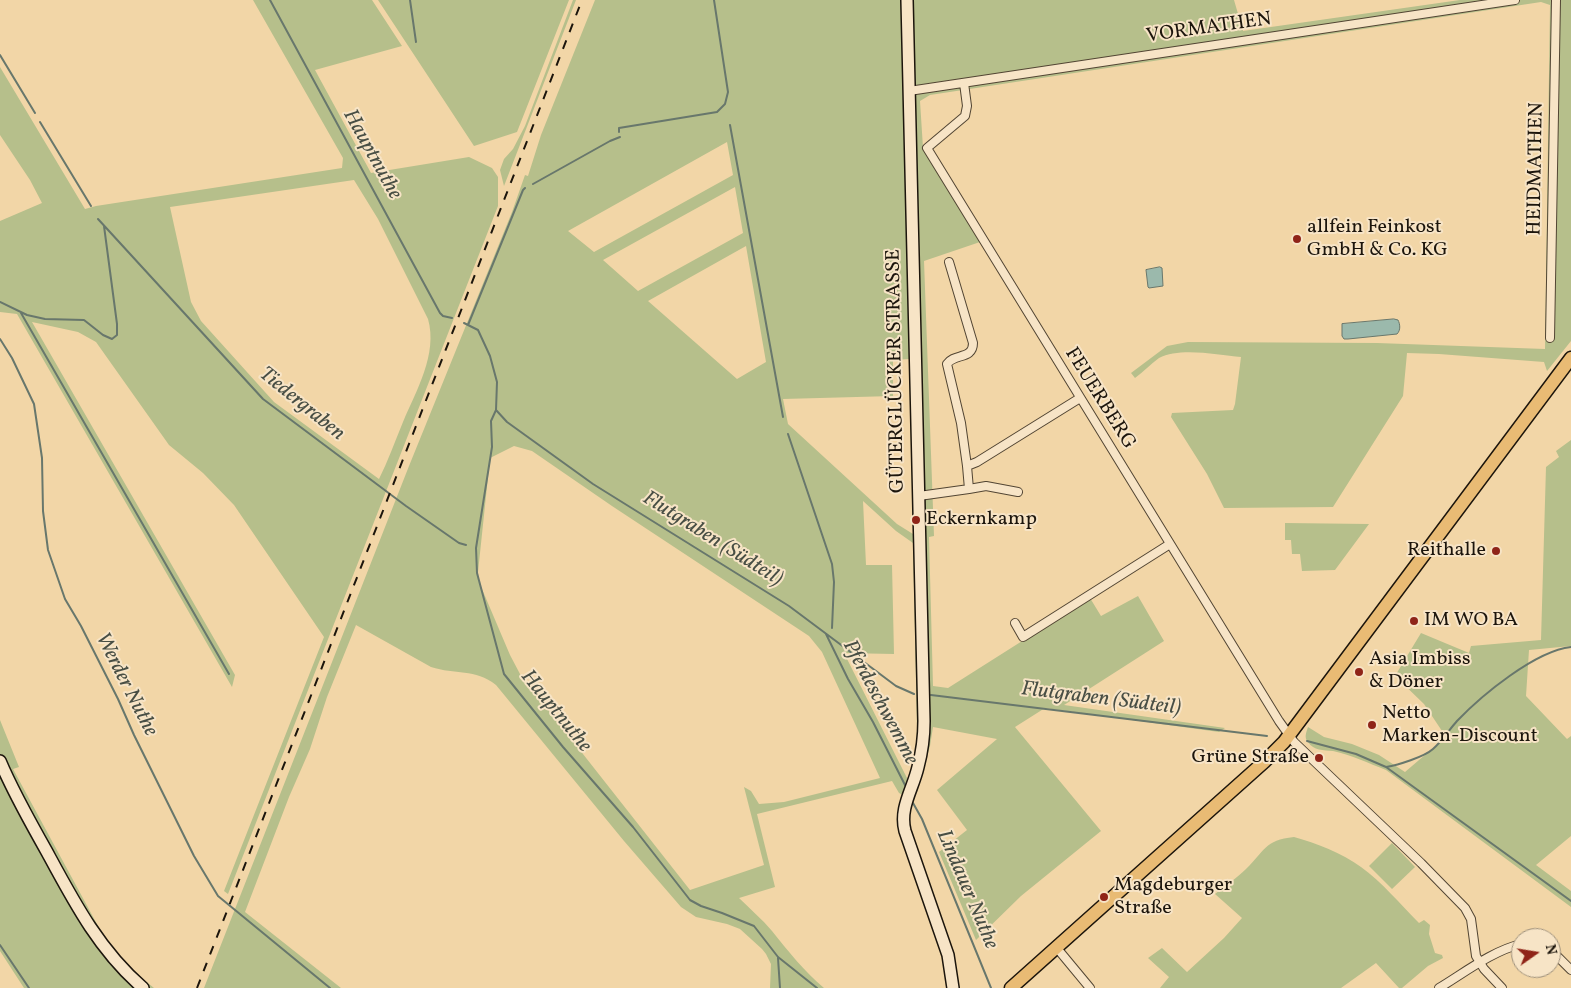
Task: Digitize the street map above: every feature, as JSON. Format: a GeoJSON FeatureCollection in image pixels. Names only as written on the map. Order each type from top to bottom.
{"type":"FeatureCollection","features":[{"type":"Feature","properties":{"kind":"main road"},"geometry":{"type":"LineString","coordinates":[[1011,988],[1264,762],[1290,736],[1571,358]]}},
{"type":"Feature","properties":{"kind":"street","name":"GÜTERGLÜCKER STRASSE"},"geometry":{"type":"LineString","coordinates":[[907,0],[924,721],[922,744],[915,779],[903,814],[903,824],[948,955],[953,988]]}},
{"type":"Feature","properties":{"kind":"street","name":"VORMATHEN"},"geometry":{"type":"LineString","coordinates":[[909,91],[1515,0]]}},
{"type":"Feature","properties":{"kind":"street","name":"HEIDMATHEN"},"geometry":{"type":"LineString","coordinates":[[1550,338],[1556,0]]}},
{"type":"Feature","properties":{"kind":"street","name":"FEUERBERG"},"geometry":{"type":"LineString","coordinates":[[964,83],[967,106],[965,116],[928,148],[1080,398],[1290,736]]}},
{"type":"Feature","properties":{"kind":"street"},"geometry":{"type":"LineString","coordinates":[[949,262],[974,343],[969,354],[952,359],[947,364],[961,423],[969,489]]}},
{"type":"Feature","properties":{"kind":"street"},"geometry":{"type":"LineString","coordinates":[[967,466],[1080,398]]}},
{"type":"Feature","properties":{"kind":"street"},"geometry":{"type":"LineString","coordinates":[[919,496],[986,486],[1018,492]]}},
{"type":"Feature","properties":{"kind":"street"},"geometry":{"type":"LineString","coordinates":[[1015,623],[1023,637],[1170,544]]}},
{"type":"Feature","properties":{"kind":"street"},"geometry":{"type":"LineString","coordinates":[[1290,736],[1294,742],[1421,863],[1464,908],[1471,919],[1474,947],[1480,963],[1502,988]]}},
{"type":"Feature","properties":{"kind":"street"},"geometry":{"type":"LineString","coordinates":[[0,761],[29,820],[80,914],[101,944],[143,988]]}},
{"type":"Feature","properties":{"kind":"street"},"geometry":{"type":"LineString","coordinates":[[1056,948],[1090,988]]}},
{"type":"Feature","properties":{"kind":"street"},"geometry":{"type":"LineString","coordinates":[[1439,988],[1480,963],[1511,948]]}},
{"type":"Feature","properties":{"kind":"street"},"geometry":{"type":"LineString","coordinates":[[1561,960],[1571,970]]}},
{"type":"Feature","properties":{"kind":"green space"},"geometry":{"type":"Polygon","coordinates":[[[253,0],[372,0],[402,46],[315,70],[371,173],[469,157],[492,168],[498,177],[498,206],[228,894],[224,891],[324,637],[234,505],[203,473],[169,445],[96,342],[78,332],[32,322],[235,675],[232,687],[17,314],[0,312],[0,221],[42,203],[30,180],[0,135],[0,67],[85,209],[342,168],[343,158],[253,0]],[[354,180],[170,207],[191,302],[201,321],[274,402],[379,479],[424,372],[430,346],[430,332],[428,319],[378,219],[354,180]]]}},
{"type":"Feature","properties":{"kind":"green space"},"geometry":{"type":"Polygon","coordinates":[[[378,0],[569,0],[517,132],[474,146],[378,0]]]}},
{"type":"Feature","properties":{"kind":"green space"},"geometry":{"type":"Polygon","coordinates":[[[573,0],[576,0],[504,186],[500,170],[504,159],[513,149],[525,126],[573,0]]]}},
{"type":"Feature","properties":{"kind":"green space"},"geometry":{"type":"Polygon","coordinates":[[[595,0],[1234,0],[1243,31],[1460,0],[1571,0],[1571,341],[1547,371],[1544,362],[1407,353],[1403,396],[1333,507],[1224,508],[1207,474],[1171,417],[1172,413],[1233,410],[1241,357],[1188,352],[1177,353],[1159,358],[1135,378],[1131,373],[1167,346],[1188,342],[1377,343],[1545,349],[1550,5],[1541,2],[930,95],[920,101],[923,148],[980,242],[924,261],[934,536],[929,537],[933,686],[948,688],[1090,598],[1101,616],[1138,596],[1164,641],[1064,705],[1225,728],[1219,732],[1045,708],[1015,727],[1101,831],[1021,896],[976,940],[939,852],[967,830],[937,790],[997,739],[933,727],[930,746],[917,792],[909,783],[903,795],[899,793],[892,781],[757,814],[775,887],[739,898],[764,922],[803,968],[824,988],[770,988],[771,964],[762,949],[740,929],[696,917],[681,907],[624,841],[496,685],[473,674],[431,667],[356,625],[327,697],[310,749],[289,797],[245,912],[341,988],[204,988],[525,175],[528,176],[541,135],[595,0]],[[727,142],[568,231],[594,252],[733,175],[727,142]],[[735,187],[603,260],[638,291],[743,233],[735,187]],[[746,246],[648,301],[737,379],[766,362],[746,246]],[[909,359],[893,360],[893,396],[783,399],[788,424],[897,524],[913,534],[909,359]],[[514,446],[490,458],[478,572],[479,582],[520,674],[690,890],[764,865],[744,787],[751,791],[759,804],[784,802],[880,778],[822,652],[809,636],[532,451],[514,446]],[[863,501],[866,565],[892,565],[894,654],[844,653],[909,782],[915,758],[917,730],[913,543],[896,531],[863,501]]]}},
{"type":"Feature","properties":{"kind":"green space"},"geometry":{"type":"Polygon","coordinates":[[[1571,440],[1571,646],[1529,650],[1526,696],[1567,739],[1571,736],[1571,836],[1536,865],[1571,891],[1571,907],[1386,770],[1347,755],[1316,749],[1310,745],[1306,733],[1308,727],[1324,737],[1352,744],[1379,755],[1405,772],[1446,737],[1424,704],[1395,676],[1421,633],[1469,653],[1471,646],[1541,640],[1546,467],[1559,457],[1556,451],[1571,440]]]}},
{"type":"Feature","properties":{"kind":"green space"},"geometry":{"type":"Polygon","coordinates":[[[1285,523],[1369,524],[1335,570],[1302,571],[1300,554],[1292,554],[1291,540],[1285,540],[1285,523]]]}},
{"type":"Feature","properties":{"kind":"green space"},"geometry":{"type":"Polygon","coordinates":[[[0,720],[19,767],[13,769],[111,950],[122,962],[154,988],[24,988],[0,951],[0,720]]]}},
{"type":"Feature","properties":{"kind":"green space"},"geometry":{"type":"Polygon","coordinates":[[[1294,837],[1320,845],[1337,853],[1369,873],[1419,923],[1424,920],[1430,925],[1429,934],[1435,953],[1442,955],[1443,958],[1428,966],[1402,988],[1399,988],[1376,963],[1341,988],[1160,988],[1169,977],[1148,958],[1162,948],[1187,972],[1224,938],[1242,918],[1215,894],[1252,863],[1266,847],[1284,838],[1294,837]]]}},
{"type":"Feature","properties":{"kind":"green space"},"geometry":{"type":"Polygon","coordinates":[[[1392,843],[1415,867],[1392,889],[1369,866],[1392,843]]]}},
{"type":"Feature","properties":{"kind":"shaded area"},"geometry":{"type":"Polygon","coordinates":[[[1162,268],[1163,286],[1149,288],[1146,270],[1162,268]]]}},
{"type":"Feature","properties":{"kind":"shaded area"},"geometry":{"type":"Polygon","coordinates":[[[1398,320],[1400,325],[1397,334],[1348,339],[1344,339],[1342,336],[1342,324],[1398,320]]]}},
{"type":"Feature","properties":{"kind":"waterway","name":"Hauptnuthe"},"geometry":{"type":"LineString","coordinates":[[270,0],[440,313],[443,316],[452,318]]}},
{"type":"Feature","properties":{"kind":"waterway"},"geometry":{"type":"LineString","coordinates":[[410,0],[416,42]]}},
{"type":"Feature","properties":{"kind":"waterway"},"geometry":{"type":"LineString","coordinates":[[619,132],[619,128],[717,112],[725,104],[728,92],[714,0]]}},
{"type":"Feature","properties":{"kind":"waterway","name":"Tiedergraben"},"geometry":{"type":"LineString","coordinates":[[0,55],[35,113]]}},
{"type":"Feature","properties":{"kind":"waterway","name":"Tiedergraben"},"geometry":{"type":"LineString","coordinates":[[40,122],[91,206]]}},
{"type":"Feature","properties":{"kind":"waterway"},"geometry":{"type":"LineString","coordinates":[[730,125],[783,417]]}},
{"type":"Feature","properties":{"kind":"waterway"},"geometry":{"type":"LineString","coordinates":[[533,184],[620,137]]}},
{"type":"Feature","properties":{"kind":"waterway"},"geometry":{"type":"LineString","coordinates":[[468,325],[525,188]]}},
{"type":"Feature","properties":{"kind":"waterway","name":"Tiedergraben"},"geometry":{"type":"LineString","coordinates":[[98,219],[263,399],[406,506],[459,543],[466,545]]}},
{"type":"Feature","properties":{"kind":"waterway"},"geometry":{"type":"LineString","coordinates":[[0,302],[27,315],[45,319],[84,320],[103,335],[112,339],[117,335],[117,324],[104,226]]}},
{"type":"Feature","properties":{"kind":"waterway"},"geometry":{"type":"LineString","coordinates":[[21,313],[229,674]]}},
{"type":"Feature","properties":{"kind":"waterway","name":"Hauptnuthe"},"geometry":{"type":"LineString","coordinates":[[464,323],[478,330],[490,356],[497,382],[496,410],[491,421],[492,447],[476,548],[477,573],[504,674],[563,747],[633,827],[690,900],[754,926],[778,957],[817,988]]}},
{"type":"Feature","properties":{"kind":"waterway","name":"Werder Nuthe"},"geometry":{"type":"LineString","coordinates":[[0,339],[12,358],[34,404],[42,458],[43,511],[48,550],[65,599],[118,699],[194,856],[218,896],[330,988]]}},
{"type":"Feature","properties":{"kind":"waterway","name":"Flutgraben (Südteil)"},"geometry":{"type":"LineString","coordinates":[[496,410],[507,422],[593,484],[789,606],[896,686],[914,694]]}},
{"type":"Feature","properties":{"kind":"waterway"},"geometry":{"type":"LineString","coordinates":[[788,434],[832,564],[834,582],[832,628]]}},
{"type":"Feature","properties":{"kind":"waterway","name":"Pferdeschwemme"},"geometry":{"type":"LineString","coordinates":[[826,634],[905,785]]}},
{"type":"Feature","properties":{"kind":"waterway"},"geometry":{"type":"LineString","coordinates":[[1386,767],[1411,760],[1429,752],[1457,721],[1495,687],[1526,665],[1557,650],[1571,647]]}},
{"type":"Feature","properties":{"kind":"waterway","name":"Flutgraben (Südteil)"},"geometry":{"type":"LineString","coordinates":[[931,695],[1267,736]]}},
{"type":"Feature","properties":{"kind":"waterway","name":"Flutgraben (Südteil)"},"geometry":{"type":"LineString","coordinates":[[1307,741],[1356,754],[1386,767],[1571,901]]}},
{"type":"Feature","properties":{"kind":"waterway","name":"Lindauer Nuthe"},"geometry":{"type":"LineString","coordinates":[[913,803],[922,819],[991,988]]}},
{"type":"Feature","properties":{"kind":"waterway"},"geometry":{"type":"LineString","coordinates":[[0,945],[29,988]]}},
{"type":"Feature","properties":{"kind":"waterway"},"geometry":{"type":"LineString","coordinates":[[778,958],[780,988]]}},
{"type":"Feature","properties":{"kind":"railway"},"geometry":{"type":"LineString","coordinates":[[197,988],[582,0]]}},
{"type":"Feature","properties":{"kind":"place","name":"allfein Feinkost GmbH & Co. KG"},"geometry":{"type":"Point","coordinates":[1297,239]}},
{"type":"Feature","properties":{"kind":"place","name":"Eckernkamp"},"geometry":{"type":"Point","coordinates":[916,520]}},
{"type":"Feature","properties":{"kind":"place","name":"Reithalle"},"geometry":{"type":"Point","coordinates":[1496,551]}},
{"type":"Feature","properties":{"kind":"place","name":"IM WO BA"},"geometry":{"type":"Point","coordinates":[1414,621]}},
{"type":"Feature","properties":{"kind":"place","name":"Asia Imbiss & Döner"},"geometry":{"type":"Point","coordinates":[1359,672]}},
{"type":"Feature","properties":{"kind":"place","name":"Netto Marken-Discount"},"geometry":{"type":"Point","coordinates":[1372,725]}},
{"type":"Feature","properties":{"kind":"place","name":"Grüne Straße"},"geometry":{"type":"Point","coordinates":[1319,758]}},
{"type":"Feature","properties":{"kind":"place","name":"Magdeburger Straße"},"geometry":{"type":"Point","coordinates":[1104,897]}}]}
